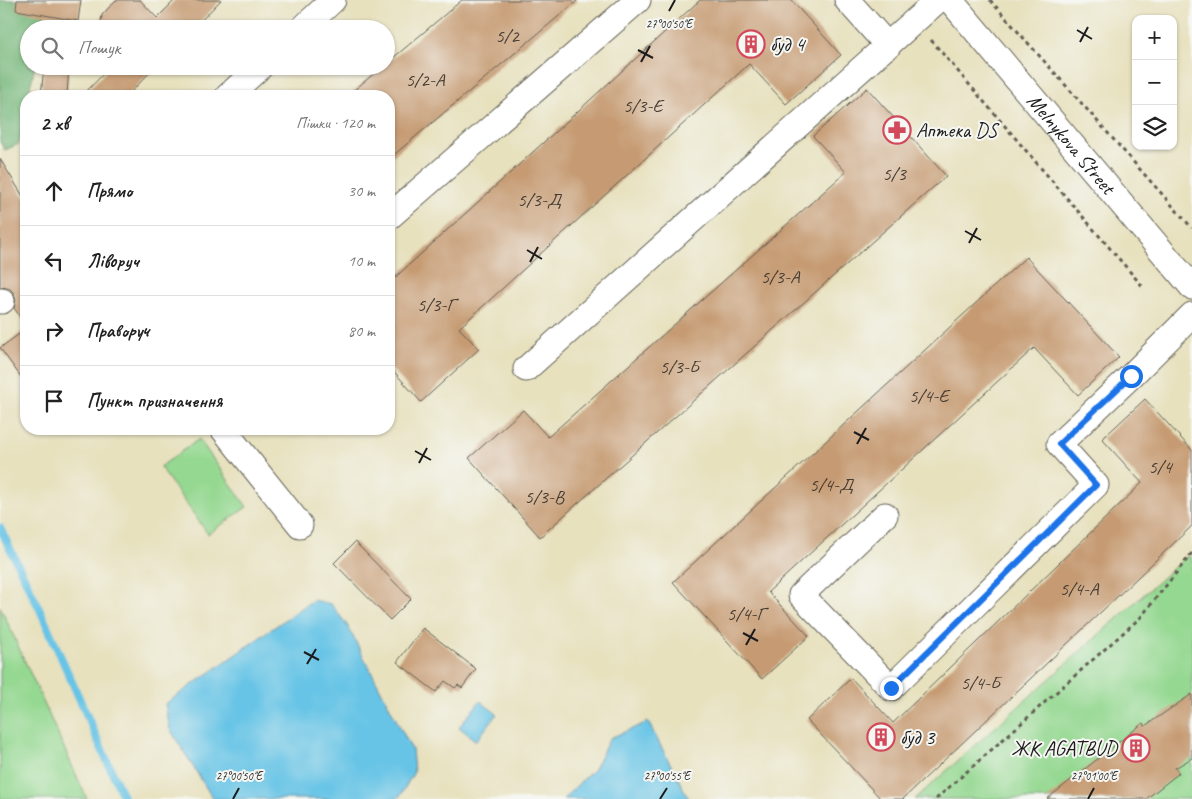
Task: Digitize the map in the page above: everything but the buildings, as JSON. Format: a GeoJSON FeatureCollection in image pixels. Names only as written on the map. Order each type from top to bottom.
{"type":"FeatureCollection","features":[{"type":"Feature","properties":{"kind":"street"},"geometry":{"type":"LineString","coordinates":[[312,20],[333,0]]}},
{"type":"Feature","properties":{"kind":"street"},"geometry":{"type":"LineString","coordinates":[[395,212],[638,0]]}},
{"type":"Feature","properties":{"kind":"street"},"geometry":{"type":"LineString","coordinates":[[847,0],[888,46]]}},
{"type":"Feature","properties":{"kind":"street"},"geometry":{"type":"LineString","coordinates":[[526,369],[938,0]]}},
{"type":"Feature","properties":{"kind":"street","name":"Melnykova Street"},"geometry":{"type":"LineString","coordinates":[[950,0],[1192,287]]}},
{"type":"Feature","properties":{"kind":"street"},"geometry":{"type":"LineString","coordinates":[[235,90],[251,75]]}},
{"type":"Feature","properties":{"kind":"street"},"geometry":{"type":"LineString","coordinates":[[885,515],[801,595],[891,688],[1096,485],[1059,444],[1192,315]]}},
{"type":"Feature","properties":{"kind":"street"},"geometry":{"type":"LineString","coordinates":[[228,435],[300,525]]}},
{"type":"Feature","properties":{"kind":"path"},"geometry":{"type":"LineString","coordinates":[[990,0],[1192,228]]}},
{"type":"Feature","properties":{"kind":"path"},"geometry":{"type":"LineString","coordinates":[[915,21],[1144,288]]}},
{"type":"Feature","properties":{"kind":"path"},"geometry":{"type":"LineString","coordinates":[[936,799],[1142,617],[1192,553]]}},
{"type":"Feature","properties":{"kind":"green space"},"geometry":{"type":"Polygon","coordinates":[[[0,0],[48,0],[44,20],[20,20],[20,75],[33,75],[29,90],[20,90],[19,144],[5,150],[0,142],[0,0]]]}},
{"type":"Feature","properties":{"kind":"green space"},"geometry":{"type":"Polygon","coordinates":[[[199,439],[247,507],[208,534],[160,467],[199,439]]]}},
{"type":"Feature","properties":{"kind":"green space"},"geometry":{"type":"Polygon","coordinates":[[[1187,556],[1192,558],[1192,799],[915,799],[1187,556]]]}},
{"type":"Feature","properties":{"kind":"green space"},"geometry":{"type":"Polygon","coordinates":[[[0,606],[87,799],[0,799],[0,606]]]}},
{"type":"Feature","properties":{"kind":"water"},"geometry":{"type":"Polygon","coordinates":[[[313,600],[331,604],[347,625],[412,750],[414,772],[400,796],[396,799],[213,799],[170,729],[165,704],[313,600]]]}},
{"type":"Feature","properties":{"kind":"water"},"geometry":{"type":"Polygon","coordinates":[[[480,701],[497,714],[476,741],[459,727],[480,701]]]}},
{"type":"Feature","properties":{"kind":"water"},"geometry":{"type":"Polygon","coordinates":[[[648,722],[689,799],[563,799],[594,769],[610,738],[648,722]]]}},
{"type":"Feature","properties":{"kind":"waterway"},"geometry":{"type":"LineString","coordinates":[[0,528],[40,610],[124,799]]}},
{"type":"Feature","properties":{"kind":"place","name":"буд 4"},"geometry":{"type":"Point","coordinates":[751,44]}},
{"type":"Feature","properties":{"kind":"place","name":"Аптека DS"},"geometry":{"type":"Point","coordinates":[897,130]}},
{"type":"Feature","properties":{"kind":"place","name":"буд 3"},"geometry":{"type":"Point","coordinates":[881,737]}},
{"type":"Feature","properties":{"kind":"place","name":"ЖК AGATBUD"},"geometry":{"type":"Point","coordinates":[1136,748]}},
{"type":"Feature","properties":{"kind":"route"},"geometry":{"type":"LineString","coordinates":[[891,688],[1096,485],[1059,444],[1131,376]]}}]}
